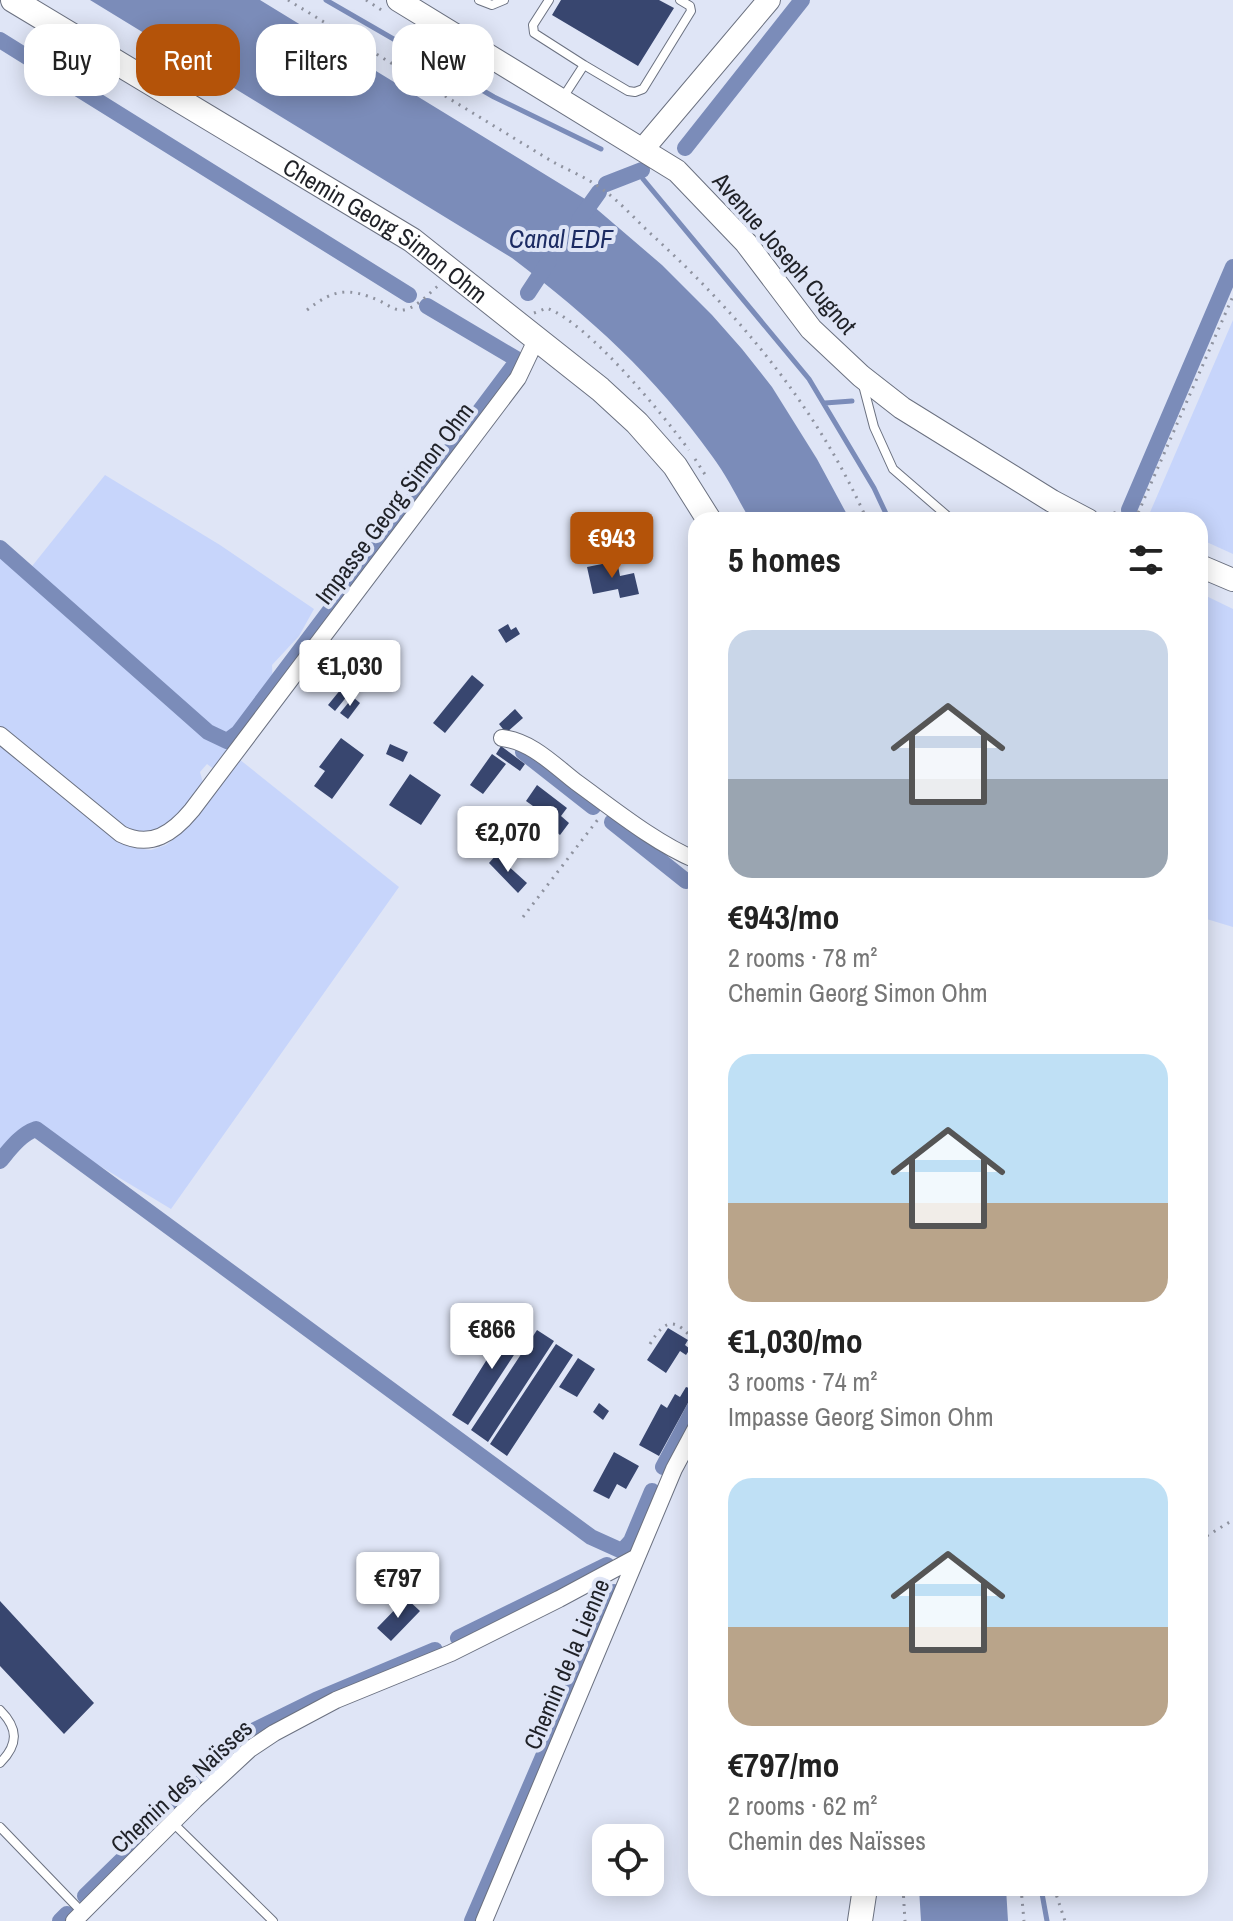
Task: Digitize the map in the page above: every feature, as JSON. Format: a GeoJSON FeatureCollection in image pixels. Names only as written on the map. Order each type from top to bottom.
{"type":"FeatureCollection","features":[{"type":"Feature","properties":{"kind":"main road","name":"Chemin Georg Simon Ohm"},"geometry":{"type":"LineString","coordinates":[[13,0],[386,221],[620,406],[675,466],[704,512]]}},
{"type":"Feature","properties":{"kind":"main road"},"geometry":{"type":"LineString","coordinates":[[860,1921],[864,1896]]}},
{"type":"Feature","properties":{"kind":"street"},"geometry":{"type":"LineString","coordinates":[[643,149],[769,0]]}},
{"type":"Feature","properties":{"kind":"street","name":"Avenue Joseph Cugnot"},"geometry":{"type":"LineString","coordinates":[[405,2],[677,171],[746,243],[811,329],[861,376],[902,408],[1052,501],[1082,512]]}},
{"type":"Feature","properties":{"kind":"street","name":"Impasse Georg Simon Ohm"},"geometry":{"type":"LineString","coordinates":[[0,735],[121,834],[145,841],[171,832],[192,810],[518,378],[537,338]]}},
{"type":"Feature","properties":{"kind":"street","name":"Impasse Georg Simon Ohm"},"geometry":{"type":"LineString","coordinates":[[518,378],[556,354]]}},
{"type":"Feature","properties":{"kind":"street"},"geometry":{"type":"LineString","coordinates":[[1208,569],[1233,580]]}},
{"type":"Feature","properties":{"kind":"street"},"geometry":{"type":"LineString","coordinates":[[502,738],[522,742],[609,806],[688,856]]}},
{"type":"Feature","properties":{"kind":"street","name":"Chemin de la Lienne"},"geometry":{"type":"LineString","coordinates":[[484,1921],[674,1469],[688,1443]]}},
{"type":"Feature","properties":{"kind":"street","name":"Chemin des Naïsses"},"geometry":{"type":"LineString","coordinates":[[78,1916],[250,1749],[274,1733],[336,1700],[451,1653],[637,1557]]}},
{"type":"Feature","properties":{"kind":"lane"},"geometry":{"type":"LineString","coordinates":[[479,0],[492,5],[504,0]]}},
{"type":"Feature","properties":{"kind":"lane"},"geometry":{"type":"LineString","coordinates":[[549,0],[533,25],[534,33],[628,91],[635,92],[643,89],[691,11],[690,6],[680,0]]}},
{"type":"Feature","properties":{"kind":"lane"},"geometry":{"type":"LineString","coordinates":[[562,99],[584,65]]}},
{"type":"Feature","properties":{"kind":"lane"},"geometry":{"type":"LineString","coordinates":[[861,376],[874,427],[893,469],[943,512]]}},
{"type":"Feature","properties":{"kind":"lane"},"geometry":{"type":"LineString","coordinates":[[0,1710],[14,1729],[7,1756],[0,1763]]}},
{"type":"Feature","properties":{"kind":"lane"},"geometry":{"type":"LineString","coordinates":[[173,1823],[273,1921]]}},
{"type":"Feature","properties":{"kind":"lane"},"geometry":{"type":"LineString","coordinates":[[0,1827],[78,1916]]}},
{"type":"Feature","properties":{"kind":"path"},"geometry":{"type":"LineString","coordinates":[[288,0],[553,162],[593,183],[613,198],[719,300],[772,362],[839,463],[863,512]]}},
{"type":"Feature","properties":{"kind":"path"},"geometry":{"type":"LineString","coordinates":[[307,310],[337,291],[405,310],[454,273]]}},
{"type":"Feature","properties":{"kind":"path"},"geometry":{"type":"LineString","coordinates":[[1139,512],[1233,296]]}},
{"type":"Feature","properties":{"kind":"path"},"geometry":{"type":"LineString","coordinates":[[523,917],[609,806]]}},
{"type":"Feature","properties":{"kind":"path"},"geometry":{"type":"LineString","coordinates":[[650,1344],[662,1325],[667,1323],[675,1324],[688,1336]]}},
{"type":"Feature","properties":{"kind":"path"},"geometry":{"type":"LineString","coordinates":[[1208,1535],[1233,1520]]}},
{"type":"Feature","properties":{"kind":"path"},"geometry":{"type":"LineString","coordinates":[[903,1896],[905,1921]]}},
{"type":"Feature","properties":{"kind":"path"},"geometry":{"type":"LineString","coordinates":[[1022,1896],[1024,1921]]}},
{"type":"Feature","properties":{"kind":"path"},"geometry":{"type":"LineString","coordinates":[[1057,1896],[1065,1921]]}},
{"type":"Feature","properties":{"kind":"shaded area"},"geometry":{"type":"Polygon","coordinates":[[[1233,320],[1233,554],[1208,543],[1208,512],[1150,512],[1233,320]]]}},
{"type":"Feature","properties":{"kind":"shaded area"},"geometry":{"type":"Polygon","coordinates":[[[105,475],[220,545],[314,609],[299,636],[272,665],[273,688],[215,770],[207,764],[200,772],[204,786],[176,820],[150,835],[119,829],[0,730],[0,554],[25,575],[105,475]]]}},
{"type":"Feature","properties":{"kind":"shaded area"},"geometry":{"type":"Polygon","coordinates":[[[1208,597],[1233,609],[1233,927],[1208,919],[1208,597]]]}},
{"type":"Feature","properties":{"kind":"shaded area"},"geometry":{"type":"Polygon","coordinates":[[[0,743],[98,824],[135,848],[151,850],[166,845],[179,835],[208,803],[239,759],[399,887],[171,1209],[37,1128],[0,1164],[0,743]]]}},
{"type":"Feature","properties":{"kind":"water","name":"Canal EDF"},"geometry":{"type":"Polygon","coordinates":[[[90,0],[260,0],[299,24],[256,24],[256,96],[376,96],[376,71],[392,81],[392,96],[417,96],[585,199],[662,265],[742,349],[772,387],[846,512],[745,512],[717,464],[668,400],[595,326],[512,258],[240,92],[240,24],[136,24],[136,28],[90,0]]]}},
{"type":"Feature","properties":{"kind":"water"},"geometry":{"type":"Polygon","coordinates":[[[919,1896],[1006,1896],[1008,1921],[921,1921],[919,1896]]]}},
{"type":"Feature","properties":{"kind":"building"},"geometry":{"type":"Polygon","coordinates":[[[561,0],[659,0],[674,8],[638,66],[552,15],[561,0]]]}},
{"type":"Feature","properties":{"kind":"building"},"geometry":{"type":"Polygon","coordinates":[[[617,561],[620,576],[634,573],[639,594],[620,598],[618,589],[593,594],[587,567],[617,561]]]}},
{"type":"Feature","properties":{"kind":"building"},"geometry":{"type":"Polygon","coordinates":[[[508,624],[511,630],[516,627],[520,634],[506,643],[498,630],[508,624]]]}},
{"type":"Feature","properties":{"kind":"building"},"geometry":{"type":"Polygon","coordinates":[[[472,675],[484,685],[445,733],[433,723],[472,675]]]}},
{"type":"Feature","properties":{"kind":"building"},"geometry":{"type":"Polygon","coordinates":[[[341,689],[348,695],[335,711],[328,705],[341,689]]]}},
{"type":"Feature","properties":{"kind":"building"},"geometry":{"type":"Polygon","coordinates":[[[353,697],[360,703],[348,719],[340,713],[353,697]]]}},
{"type":"Feature","properties":{"kind":"building"},"geometry":{"type":"Polygon","coordinates":[[[515,709],[523,718],[506,733],[499,724],[515,709]]]}},
{"type":"Feature","properties":{"kind":"building"},"geometry":{"type":"Polygon","coordinates":[[[341,738],[364,755],[332,799],[314,786],[325,771],[319,767],[341,738]]]}},
{"type":"Feature","properties":{"kind":"building"},"geometry":{"type":"Polygon","coordinates":[[[390,744],[408,752],[403,762],[386,754],[390,744]]]}},
{"type":"Feature","properties":{"kind":"building"},"geometry":{"type":"Polygon","coordinates":[[[501,746],[525,764],[520,771],[496,754],[501,746]]]}},
{"type":"Feature","properties":{"kind":"building"},"geometry":{"type":"Polygon","coordinates":[[[492,754],[506,764],[483,794],[470,785],[492,754]]]}},
{"type":"Feature","properties":{"kind":"building"},"geometry":{"type":"Polygon","coordinates":[[[410,774],[441,795],[421,825],[389,805],[410,774]]]}},
{"type":"Feature","properties":{"kind":"building"},"geometry":{"type":"Polygon","coordinates":[[[537,785],[567,808],[561,816],[569,823],[560,835],[545,823],[537,833],[528,826],[540,811],[526,801],[537,785]]]}},
{"type":"Feature","properties":{"kind":"building"},"geometry":{"type":"Polygon","coordinates":[[[496,855],[527,883],[518,893],[489,863],[496,855]]]}},
{"type":"Feature","properties":{"kind":"building"},"geometry":{"type":"Polygon","coordinates":[[[513,1318],[531,1329],[468,1425],[452,1415],[513,1318]]]}},
{"type":"Feature","properties":{"kind":"building"},"geometry":{"type":"Polygon","coordinates":[[[668,1328],[688,1340],[686,1355],[680,1351],[666,1373],[647,1360],[668,1328]]]}},
{"type":"Feature","properties":{"kind":"building"},"geometry":{"type":"Polygon","coordinates":[[[537,1330],[554,1341],[488,1442],[471,1430],[537,1330]]]}},
{"type":"Feature","properties":{"kind":"building"},"geometry":{"type":"Polygon","coordinates":[[[556,1344],[573,1355],[507,1456],[490,1444],[556,1344]]]}},
{"type":"Feature","properties":{"kind":"building"},"geometry":{"type":"Polygon","coordinates":[[[578,1358],[595,1369],[577,1397],[559,1387],[578,1358]]]}},
{"type":"Feature","properties":{"kind":"building"},"geometry":{"type":"Polygon","coordinates":[[[688,1388],[688,1403],[659,1456],[639,1445],[661,1404],[667,1408],[675,1394],[680,1397],[688,1388]]]}},
{"type":"Feature","properties":{"kind":"building"},"geometry":{"type":"Polygon","coordinates":[[[599,1403],[609,1411],[603,1420],[593,1412],[599,1403]]]}},
{"type":"Feature","properties":{"kind":"building"},"geometry":{"type":"Polygon","coordinates":[[[614,1452],[639,1466],[626,1489],[617,1484],[609,1499],[593,1491],[614,1452]]]}},
{"type":"Feature","properties":{"kind":"building"},"geometry":{"type":"Polygon","coordinates":[[[406,1598],[420,1611],[391,1641],[377,1628],[406,1598]]]}},
{"type":"Feature","properties":{"kind":"building"},"geometry":{"type":"Polygon","coordinates":[[[0,1601],[94,1703],[64,1734],[0,1666],[0,1601]]]}},
{"type":"Feature","properties":{"kind":"waterway"},"geometry":{"type":"LineString","coordinates":[[326,0],[494,97],[601,149]]}},
{"type":"Feature","properties":{"kind":"waterway"},"geometry":{"type":"LineString","coordinates":[[685,148],[802,0]]}},
{"type":"Feature","properties":{"kind":"waterway"},"geometry":{"type":"LineString","coordinates":[[0,40],[409,295]]}},
{"type":"Feature","properties":{"kind":"waterway"},"geometry":{"type":"LineString","coordinates":[[606,184],[642,170]]}},
{"type":"Feature","properties":{"kind":"waterway"},"geometry":{"type":"LineString","coordinates":[[643,179],[809,379],[885,512]]}},
{"type":"Feature","properties":{"kind":"waterway"},"geometry":{"type":"LineString","coordinates":[[579,220],[599,192]]}},
{"type":"Feature","properties":{"kind":"waterway"},"geometry":{"type":"LineString","coordinates":[[528,293],[549,261]]}},
{"type":"Feature","properties":{"kind":"waterway"},"geometry":{"type":"LineString","coordinates":[[1129,510],[1233,267]]}},
{"type":"Feature","properties":{"kind":"waterway"},"geometry":{"type":"LineString","coordinates":[[0,548],[208,732],[227,741],[238,733],[518,360],[427,306]]}},
{"type":"Feature","properties":{"kind":"waterway"},"geometry":{"type":"LineString","coordinates":[[825,403],[852,401]]}},
{"type":"Feature","properties":{"kind":"waterway"},"geometry":{"type":"LineString","coordinates":[[523,752],[593,807]]}},
{"type":"Feature","properties":{"kind":"waterway"},"geometry":{"type":"LineString","coordinates":[[612,822],[686,881]]}},
{"type":"Feature","properties":{"kind":"waterway"},"geometry":{"type":"LineString","coordinates":[[0,1161],[21,1138],[36,1129],[591,1537],[622,1551],[631,1541],[652,1491]]}},
{"type":"Feature","properties":{"kind":"waterway"},"geometry":{"type":"LineString","coordinates":[[663,1467],[688,1420]]}},
{"type":"Feature","properties":{"kind":"waterway"},"geometry":{"type":"LineString","coordinates":[[458,1638],[607,1565]]}},
{"type":"Feature","properties":{"kind":"waterway"},"geometry":{"type":"LineString","coordinates":[[472,1921],[614,1592]]}},
{"type":"Feature","properties":{"kind":"waterway"},"geometry":{"type":"LineString","coordinates":[[85,1896],[255,1730],[316,1700],[435,1650]]}},
{"type":"Feature","properties":{"kind":"waterway"},"geometry":{"type":"LineString","coordinates":[[1042,1896],[1047,1921]]}},
{"type":"Feature","properties":{"kind":"waterway"},"geometry":{"type":"LineString","coordinates":[[60,1921],[67,1914]]}}]}
